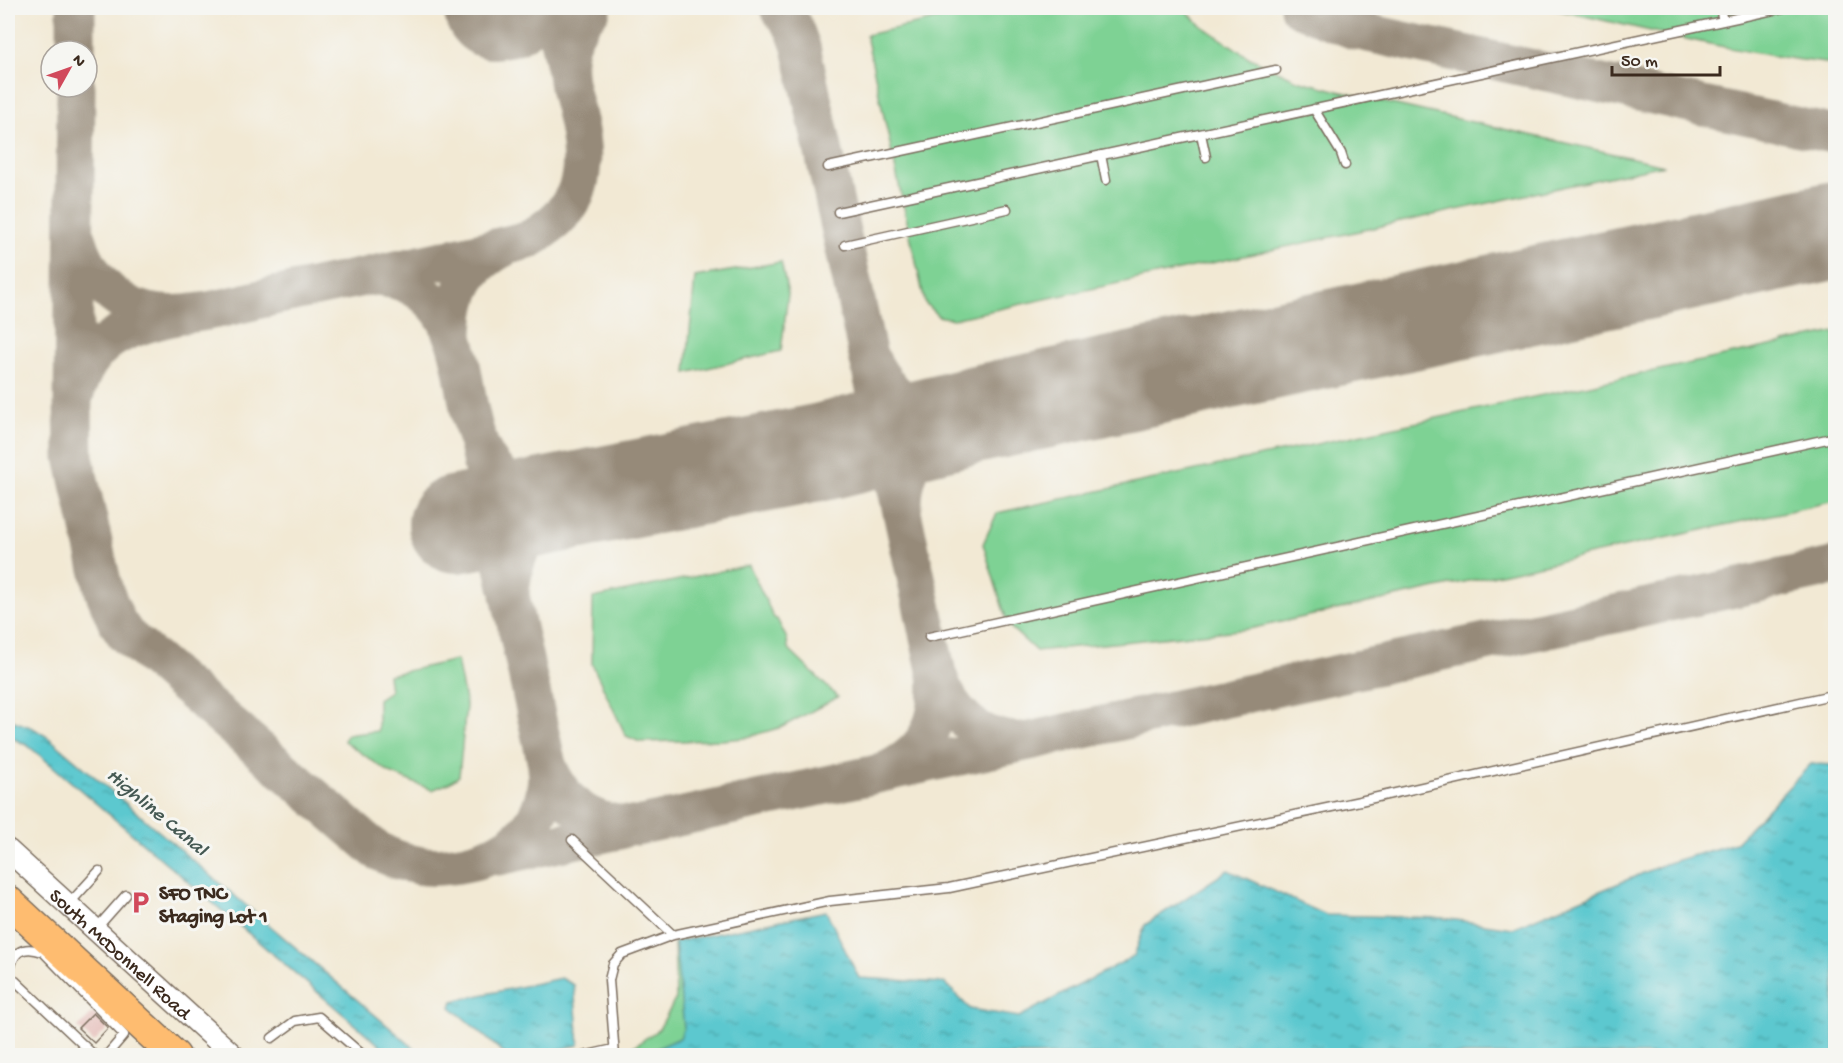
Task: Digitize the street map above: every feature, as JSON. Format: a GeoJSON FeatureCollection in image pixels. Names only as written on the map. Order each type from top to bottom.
{"type":"FeatureCollection","features":[{"type":"Feature","properties":{"kind":"highway"},"geometry":{"type":"LineString","coordinates":[[8,901],[175,1056]]}},
{"type":"Feature","properties":{"kind":"street","name":"South McDonnell Road"},"geometry":{"type":"LineString","coordinates":[[8,850],[234,1056]]}},
{"type":"Feature","properties":{"kind":"lane"},"geometry":{"type":"LineString","coordinates":[[1720,8],[1723,21]]}},
{"type":"Feature","properties":{"kind":"lane"},"geometry":{"type":"LineString","coordinates":[[838,212],[1783,8]]}},
{"type":"Feature","properties":{"kind":"lane"},"geometry":{"type":"LineString","coordinates":[[828,167],[1276,70]]}},
{"type":"Feature","properties":{"kind":"lane"},"geometry":{"type":"LineString","coordinates":[[1314,109],[1341,153],[1345,165]]}},
{"type":"Feature","properties":{"kind":"lane"},"geometry":{"type":"LineString","coordinates":[[1201,134],[1206,157]]}},
{"type":"Feature","properties":{"kind":"lane"},"geometry":{"type":"LineString","coordinates":[[1101,156],[1106,180]]}},
{"type":"Feature","properties":{"kind":"lane"},"geometry":{"type":"LineString","coordinates":[[845,245],[1007,209]]}},
{"type":"Feature","properties":{"kind":"lane"},"geometry":{"type":"LineString","coordinates":[[929,637],[1836,437]]}},
{"type":"Feature","properties":{"kind":"lane"},"geometry":{"type":"LineString","coordinates":[[583,1056],[614,1052],[609,980],[613,964],[622,954],[673,935],[830,901],[949,888],[1371,798],[1836,694]]}},
{"type":"Feature","properties":{"kind":"lane"},"geometry":{"type":"LineString","coordinates":[[572,840],[673,935]]}},
{"type":"Feature","properties":{"kind":"lane"},"geometry":{"type":"LineString","coordinates":[[68,906],[99,871]]}},
{"type":"Feature","properties":{"kind":"lane"},"geometry":{"type":"LineString","coordinates":[[95,930],[126,895]]}},
{"type":"Feature","properties":{"kind":"lane"},"geometry":{"type":"LineString","coordinates":[[94,1056],[8,974],[12,959],[19,952],[32,948],[43,952],[124,1035],[112,1054]]}},
{"type":"Feature","properties":{"kind":"lane"},"geometry":{"type":"LineString","coordinates":[[272,1038],[295,1021],[319,1017],[364,1056]]}},
{"type":"Feature","properties":{"kind":"green space"},"geometry":{"type":"Polygon","coordinates":[[[987,8],[1183,8],[1202,26],[1250,58],[1297,80],[1365,98],[1664,165],[953,319],[938,316],[925,303],[866,35],[987,8]]]}},
{"type":"Feature","properties":{"kind":"green space"},"geometry":{"type":"Polygon","coordinates":[[[1548,8],[1835,8],[1835,64],[1727,48],[1548,8]]]}},
{"type":"Feature","properties":{"kind":"green space"},"geometry":{"type":"Polygon","coordinates":[[[781,262],[788,294],[781,351],[686,373],[695,277],[781,262]]]}},
{"type":"Feature","properties":{"kind":"green space"},"geometry":{"type":"Polygon","coordinates":[[[1835,332],[1835,501],[1249,629],[1036,651],[1008,625],[983,544],[997,513],[1835,332]]]}},
{"type":"Feature","properties":{"kind":"green space"},"geometry":{"type":"Polygon","coordinates":[[[749,565],[774,618],[777,619],[787,639],[788,649],[838,697],[782,727],[744,738],[640,742],[626,736],[592,664],[593,598],[749,565]]]}},
{"type":"Feature","properties":{"kind":"green space"},"geometry":{"type":"Polygon","coordinates":[[[457,660],[466,706],[459,776],[432,790],[390,773],[344,741],[346,735],[378,731],[378,699],[390,691],[388,675],[457,660]]]}},
{"type":"Feature","properties":{"kind":"green space"},"geometry":{"type":"Polygon","coordinates":[[[721,933],[694,1031],[662,1055],[623,1055],[622,1052],[659,1029],[676,998],[674,942],[721,933]]]}},
{"type":"Feature","properties":{"kind":"water","name":"Highline Canal"},"geometry":{"type":"Polygon","coordinates":[[[8,719],[33,728],[49,738],[422,1055],[391,1055],[43,758],[27,745],[8,736],[8,719]]]}},
{"type":"Feature","properties":{"kind":"water"},"geometry":{"type":"Polygon","coordinates":[[[1811,764],[1835,765],[1835,1055],[647,1055],[680,1038],[684,1028],[675,942],[826,911],[859,978],[945,983],[970,1009],[1019,1017],[1134,956],[1145,925],[1228,870],[1326,915],[1442,918],[1512,928],[1665,864],[1735,843],[1811,764]]]}},
{"type":"Feature","properties":{"kind":"water"},"geometry":{"type":"Polygon","coordinates":[[[561,978],[574,985],[579,1045],[534,1055],[506,1055],[451,1007],[453,1001],[561,978]]]}},
{"type":"Feature","properties":{"kind":"building"},"geometry":{"type":"Polygon","coordinates":[[[93,1013],[108,1028],[94,1043],[78,1028],[93,1013]]]}},
{"type":"Feature","properties":{"kind":"taxiway"},"geometry":{"type":"LineString","coordinates":[[76,8],[76,39]]}},
{"type":"Feature","properties":{"kind":"taxiway"},"geometry":{"type":"LineString","coordinates":[[552,8],[565,67]]}},
{"type":"Feature","properties":{"kind":"taxiway"},"geometry":{"type":"LineString","coordinates":[[77,238],[94,275],[112,294],[135,308],[164,314],[197,313],[528,240],[547,228],[561,215],[572,201],[578,186],[582,152],[568,82],[567,59],[574,34],[592,8]]}},
{"type":"Feature","properties":{"kind":"taxiway"},"geometry":{"type":"LineString","coordinates":[[779,8],[794,28],[801,47],[937,674],[937,705],[930,731],[914,752],[888,770]]}},
{"type":"Feature","properties":{"kind":"taxiway"},"geometry":{"type":"LineString","coordinates":[[1299,8],[1354,30],[1836,135]]}},
{"type":"Feature","properties":{"kind":"taxiway"},"geometry":{"type":"LineString","coordinates":[[76,99],[74,457],[104,591],[116,620],[126,635],[376,850],[419,866],[465,863],[484,858],[515,842],[536,818],[546,785],[547,765],[510,595],[515,562],[527,539],[545,520],[571,501]]}},
{"type":"Feature","properties":{"kind":"taxiway"},"geometry":{"type":"LineString","coordinates":[[454,335],[457,307],[465,284],[479,264],[503,248]]}},
{"type":"Feature","properties":{"kind":"taxiway"},"geometry":{"type":"LineString","coordinates":[[370,276],[402,282],[430,299],[447,322],[458,350],[478,440],[491,466],[521,490],[571,501]]}},
{"type":"Feature","properties":{"kind":"taxiway"},"geometry":{"type":"LineString","coordinates":[[75,394],[89,361],[110,340],[138,326],[172,317]]}},
{"type":"Feature","properties":{"kind":"taxiway"},"geometry":{"type":"LineString","coordinates":[[872,362],[881,378],[891,389],[911,404],[936,412],[968,416]]}},
{"type":"Feature","properties":{"kind":"taxiway"},"geometry":{"type":"LineString","coordinates":[[903,505],[908,474],[921,451],[942,432],[968,416]]}},
{"type":"Feature","properties":{"kind":"taxiway"},"geometry":{"type":"LineString","coordinates":[[479,450],[508,586]]}},
{"type":"Feature","properties":{"kind":"taxiway"},"geometry":{"type":"LineString","coordinates":[[547,765],[562,792],[582,811],[606,822],[637,826],[1836,566]]}},
{"type":"Feature","properties":{"kind":"taxiway"},"geometry":{"type":"LineString","coordinates":[[937,674],[950,701],[968,722],[992,736],[1022,741]]}},
{"type":"Feature","properties":{"kind":"taxiway"},"geometry":{"type":"LineString","coordinates":[[499,856],[620,830]]}},
{"type":"Feature","properties":{"kind":"runway"},"geometry":{"type":"LineString","coordinates":[[493,10],[505,8]]}},
{"type":"Feature","properties":{"kind":"runway"},"geometry":{"type":"LineString","coordinates":[[457,524],[822,452],[968,416],[1836,230]]}},
{"type":"Feature","properties":{"kind":"place","name":"SFO TNC Staging Lot 1"},"geometry":{"type":"Point","coordinates":[141,903]}}]}
